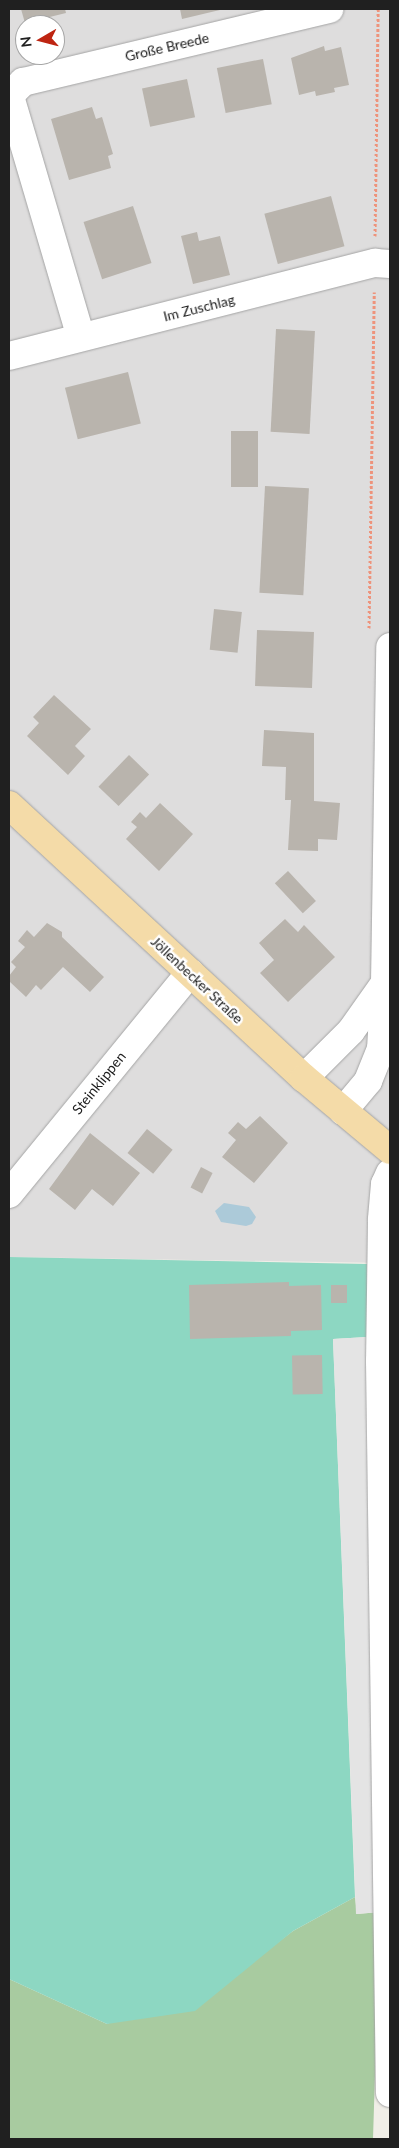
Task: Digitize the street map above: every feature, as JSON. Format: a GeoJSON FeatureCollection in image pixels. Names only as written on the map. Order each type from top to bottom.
{"type":"FeatureCollection","features":[{"type":"Feature","properties":{"kind":"main road","name":"Jöllenbecker Straße"},"geometry":{"type":"LineString","coordinates":[[9,805],[304,1078],[390,1150]]}},
{"type":"Feature","properties":{"kind":"street","name":"Große Breede"},"geometry":{"type":"LineString","coordinates":[[81,337],[9,94],[23,82],[329,9]]}},
{"type":"Feature","properties":{"kind":"street","name":"Im Zuschlag"},"geometry":{"type":"LineString","coordinates":[[9,356],[383,264]]}},
{"type":"Feature","properties":{"kind":"street"},"geometry":{"type":"LineString","coordinates":[[343,1111],[368,1082],[381,1049],[385,983],[390,647]]}},
{"type":"Feature","properties":{"kind":"street","name":"Steinklippen"},"geometry":{"type":"LineString","coordinates":[[9,1194],[190,973]]}},
{"type":"Feature","properties":{"kind":"street"},"geometry":{"type":"LineString","coordinates":[[304,1078],[351,1031],[385,983]]}},
{"type":"Feature","properties":{"kind":"street"},"geometry":{"type":"LineString","coordinates":[[390,1173],[385,1184],[382,1220],[380,1361],[390,2093]]}},
{"type":"Feature","properties":{"kind":"path"},"geometry":{"type":"LineString","coordinates":[[369,630],[383,264],[378,9]]}},
{"type":"Feature","properties":{"kind":"shaded area"},"geometry":{"type":"Polygon","coordinates":[[[9,9],[390,9],[390,1263],[9,1257],[9,9]]]}},
{"type":"Feature","properties":{"kind":"shaded area"},"geometry":{"type":"Polygon","coordinates":[[[367,1337],[380,1912],[356,1914],[333,1339],[367,1337]]]}},
{"type":"Feature","properties":{"kind":"green space"},"geometry":{"type":"Polygon","coordinates":[[[9,1257],[367,1264],[367,1337],[333,1339],[355,1897],[293,1931],[195,2011],[107,2024],[9,1979],[9,1257]]]}},
{"type":"Feature","properties":{"kind":"green space"},"geometry":{"type":"Polygon","coordinates":[[[355,1897],[357,1914],[380,1912],[373,2139],[9,2139],[9,1979],[107,2024],[257,1958],[293,1931],[355,1897]]]}},
{"type":"Feature","properties":{"kind":"water"},"geometry":{"type":"Polygon","coordinates":[[[224,1203],[249,1207],[256,1217],[252,1224],[246,1226],[221,1222],[215,1211],[224,1203]]]}},
{"type":"Feature","properties":{"kind":"building"},"geometry":{"type":"Polygon","coordinates":[[[21,9],[65,9],[66,13],[58,15],[23,15],[21,9]]]}},
{"type":"Feature","properties":{"kind":"building"},"geometry":{"type":"Polygon","coordinates":[[[180,9],[224,9],[182,19],[180,9]]]}},
{"type":"Feature","properties":{"kind":"building"},"geometry":{"type":"Polygon","coordinates":[[[324,46],[325,51],[341,47],[349,85],[334,88],[335,92],[316,96],[315,91],[299,95],[291,58],[324,46]]]}},
{"type":"Feature","properties":{"kind":"building"},"geometry":{"type":"Polygon","coordinates":[[[263,59],[272,104],[226,113],[217,68],[263,59]]]}},
{"type":"Feature","properties":{"kind":"building"},"geometry":{"type":"Polygon","coordinates":[[[187,79],[195,117],[150,127],[142,89],[187,79]]]}},
{"type":"Feature","properties":{"kind":"building"},"geometry":{"type":"Polygon","coordinates":[[[92,107],[96,119],[102,117],[113,154],[108,156],[111,168],[69,180],[51,119],[92,107]]]}},
{"type":"Feature","properties":{"kind":"building"},"geometry":{"type":"Polygon","coordinates":[[[331,196],[344,246],[278,264],[264,214],[331,196]]]}},
{"type":"Feature","properties":{"kind":"building"},"geometry":{"type":"Polygon","coordinates":[[[133,206],[152,263],[102,279],[84,222],[133,206]]]}},
{"type":"Feature","properties":{"kind":"building"},"geometry":{"type":"Polygon","coordinates":[[[197,232],[199,241],[220,236],[230,275],[193,284],[181,236],[197,232]]]}},
{"type":"Feature","properties":{"kind":"building"},"geometry":{"type":"Polygon","coordinates":[[[276,329],[315,331],[310,434],[271,432],[276,329]]]}},
{"type":"Feature","properties":{"kind":"building"},"geometry":{"type":"Polygon","coordinates":[[[128,372],[141,423],[78,439],[65,388],[128,372]]]}},
{"type":"Feature","properties":{"kind":"building"},"geometry":{"type":"Polygon","coordinates":[[[231,431],[258,431],[258,487],[231,487],[231,431]]]}},
{"type":"Feature","properties":{"kind":"building"},"geometry":{"type":"Polygon","coordinates":[[[265,486],[309,488],[303,595],[259,593],[265,486]]]}},
{"type":"Feature","properties":{"kind":"building"},"geometry":{"type":"Polygon","coordinates":[[[214,609],[242,612],[238,653],[210,650],[214,609]]]}},
{"type":"Feature","properties":{"kind":"building"},"geometry":{"type":"Polygon","coordinates":[[[257,630],[314,632],[312,688],[255,686],[257,630]]]}},
{"type":"Feature","properties":{"kind":"building"},"geometry":{"type":"Polygon","coordinates":[[[54,695],[91,729],[75,746],[85,756],[68,775],[27,736],[39,723],[33,717],[54,695]]]}},
{"type":"Feature","properties":{"kind":"building"},"geometry":{"type":"Polygon","coordinates":[[[264,730],[314,733],[314,801],[340,803],[337,840],[318,839],[318,851],[288,850],[291,800],[285,800],[286,767],[262,766],[264,730]]]}},
{"type":"Feature","properties":{"kind":"building"},"geometry":{"type":"Polygon","coordinates":[[[129,755],[149,774],[119,806],[98,787],[129,755]]]}},
{"type":"Feature","properties":{"kind":"building"},"geometry":{"type":"Polygon","coordinates":[[[160,803],[193,834],[159,871],[126,839],[137,827],[131,822],[140,812],[146,818],[160,803]]]}},
{"type":"Feature","properties":{"kind":"building"},"geometry":{"type":"Polygon","coordinates":[[[288,871],[316,901],[303,913],[275,883],[288,871]]]}},
{"type":"Feature","properties":{"kind":"building"},"geometry":{"type":"Polygon","coordinates":[[[285,919],[298,932],[304,925],[335,957],[288,1002],[260,973],[274,960],[259,943],[285,919]]]}},
{"type":"Feature","properties":{"kind":"building"},"geometry":{"type":"Polygon","coordinates":[[[47,923],[62,932],[62,937],[104,977],[90,992],[63,967],[41,990],[36,985],[26,997],[9,981],[9,976],[16,967],[11,962],[25,947],[18,941],[27,930],[34,937],[47,923]]]}},
{"type":"Feature","properties":{"kind":"building"},"geometry":{"type":"Polygon","coordinates":[[[260,1116],[288,1143],[254,1183],[222,1157],[236,1140],[228,1133],[238,1122],[246,1129],[260,1116]]]}},
{"type":"Feature","properties":{"kind":"building"},"geometry":{"type":"Polygon","coordinates":[[[147,1129],[173,1150],[153,1174],[127,1153],[147,1129]]]}},
{"type":"Feature","properties":{"kind":"building"},"geometry":{"type":"Polygon","coordinates":[[[90,1133],[140,1173],[113,1206],[92,1189],[75,1210],[49,1189],[90,1133]]]}},
{"type":"Feature","properties":{"kind":"building"},"geometry":{"type":"Polygon","coordinates":[[[201,1167],[213,1173],[202,1193],[191,1187],[201,1167]]]}},
{"type":"Feature","properties":{"kind":"building"},"geometry":{"type":"Polygon","coordinates":[[[289,1282],[289,1286],[321,1285],[322,1330],[291,1331],[291,1336],[190,1339],[189,1285],[289,1282]]]}},
{"type":"Feature","properties":{"kind":"building"},"geometry":{"type":"Polygon","coordinates":[[[331,1285],[347,1285],[347,1303],[331,1303],[331,1285]]]}},
{"type":"Feature","properties":{"kind":"building"},"geometry":{"type":"Polygon","coordinates":[[[322,1355],[323,1394],[293,1395],[292,1356],[322,1355]]]}}]}
